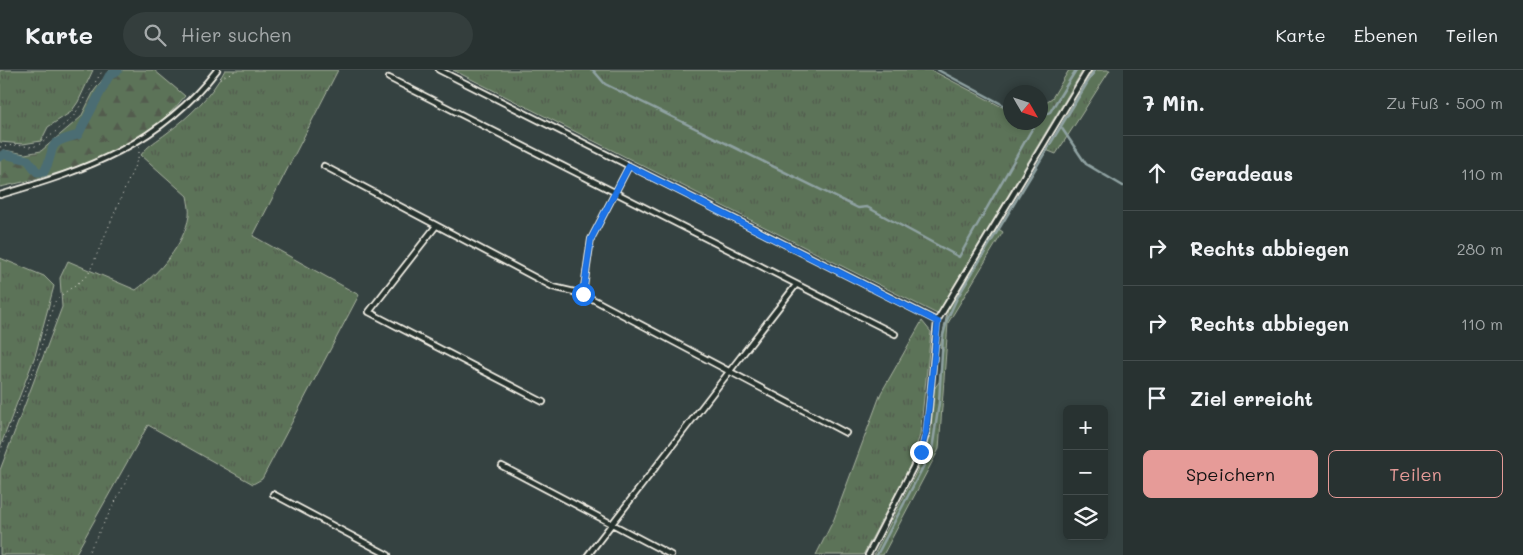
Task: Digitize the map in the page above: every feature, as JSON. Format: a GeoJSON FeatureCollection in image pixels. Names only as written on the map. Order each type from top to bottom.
{"type":"FeatureCollection","features":[{"type":"Feature","properties":{"kind":"lane"},"geometry":{"type":"LineString","coordinates":[[0,195],[88,167],[138,142],[164,124],[207,83],[217,70]]}},
{"type":"Feature","properties":{"kind":"lane"},"geometry":{"type":"LineString","coordinates":[[438,70],[938,322]]}},
{"type":"Feature","properties":{"kind":"lane"},"geometry":{"type":"LineString","coordinates":[[868,555],[921,452],[926,431],[938,322],[1088,70]]}},
{"type":"Feature","properties":{"kind":"lane"},"geometry":{"type":"LineString","coordinates":[[389,78],[895,334]]}},
{"type":"Feature","properties":{"kind":"lane"},"geometry":{"type":"LineString","coordinates":[[324,166],[553,287],[583,294],[846,433]]}},
{"type":"Feature","properties":{"kind":"lane"},"geometry":{"type":"LineString","coordinates":[[583,294],[591,239],[629,166]]}},
{"type":"Feature","properties":{"kind":"lane"},"geometry":{"type":"LineString","coordinates":[[436,226],[369,312],[543,402]]}},
{"type":"Feature","properties":{"kind":"lane"},"geometry":{"type":"LineString","coordinates":[[588,555],[731,372],[796,285]]}},
{"type":"Feature","properties":{"kind":"lane"},"geometry":{"type":"LineString","coordinates":[[502,466],[671,555]]}},
{"type":"Feature","properties":{"kind":"lane"},"geometry":{"type":"LineString","coordinates":[[273,494],[388,555]]}},
{"type":"Feature","properties":{"kind":"path"},"geometry":{"type":"LineString","coordinates":[[0,147],[16,145],[33,147],[42,143],[73,117],[103,70]]}},
{"type":"Feature","properties":{"kind":"path"},"geometry":{"type":"LineString","coordinates":[[207,83],[237,70]]}},
{"type":"Feature","properties":{"kind":"path"},"geometry":{"type":"LineString","coordinates":[[0,452],[36,364],[54,303],[59,297],[78,285],[89,273],[138,158],[140,149],[138,142]]}},
{"type":"Feature","properties":{"kind":"path"},"geometry":{"type":"LineString","coordinates":[[87,555],[130,472]]}},
{"type":"Feature","properties":{"kind":"green space"},"geometry":{"type":"Polygon","coordinates":[[[0,70],[93,70],[78,102],[71,112],[48,127],[41,141],[23,144],[0,142],[0,70]]]}},
{"type":"Feature","properties":{"kind":"green space"},"geometry":{"type":"Polygon","coordinates":[[[110,70],[154,70],[185,96],[168,115],[148,132],[125,146],[76,167],[25,182],[0,187],[0,153],[4,150],[25,154],[41,151],[81,117],[94,91],[110,70]]]}},
{"type":"Feature","properties":{"kind":"green space"},"geometry":{"type":"Polygon","coordinates":[[[225,70],[338,70],[253,236],[359,295],[262,479],[253,484],[148,425],[75,555],[0,555],[0,470],[62,307],[60,278],[68,261],[136,290],[162,267],[182,237],[189,214],[189,206],[187,196],[141,155],[150,145],[176,126],[200,104],[214,88],[225,70]]]}},
{"type":"Feature","properties":{"kind":"green space"},"geometry":{"type":"Polygon","coordinates":[[[453,70],[931,70],[1003,107],[1003,130],[1047,130],[937,314],[453,70]]]}},
{"type":"Feature","properties":{"kind":"green space"},"geometry":{"type":"Polygon","coordinates":[[[1069,70],[1083,70],[1048,128],[1048,101],[1052,98],[1069,70]]]}},
{"type":"Feature","properties":{"kind":"green space"},"geometry":{"type":"Polygon","coordinates":[[[1093,70],[1110,70],[1056,154],[1046,150],[1093,70]]]}},
{"type":"Feature","properties":{"kind":"green space"},"geometry":{"type":"Polygon","coordinates":[[[997,228],[1003,232],[948,323],[939,449],[883,555],[874,555],[926,453],[934,389],[939,382],[943,349],[940,347],[948,309],[997,228]]]}},
{"type":"Feature","properties":{"kind":"green space"},"geometry":{"type":"Polygon","coordinates":[[[0,258],[44,276],[54,286],[35,356],[0,447],[0,258]]]}},
{"type":"Feature","properties":{"kind":"green space"},"geometry":{"type":"Polygon","coordinates":[[[922,321],[931,332],[920,435],[909,468],[863,555],[816,555],[834,519],[881,393],[922,321]]]}},
{"type":"Feature","properties":{"kind":"waterway"},"geometry":{"type":"LineString","coordinates":[[0,157],[4,154],[28,160],[37,172],[44,172],[55,144],[78,135],[109,76],[118,70]]}},
{"type":"Feature","properties":{"kind":"waterway"},"geometry":{"type":"LineString","coordinates":[[593,70],[605,84],[858,208],[867,207],[959,257],[1031,130]]}},
{"type":"Feature","properties":{"kind":"waterway"},"geometry":{"type":"LineString","coordinates":[[938,70],[1003,105]]}},
{"type":"Feature","properties":{"kind":"waterway"},"geometry":{"type":"LineString","coordinates":[[1048,113],[1076,70]]}},
{"type":"Feature","properties":{"kind":"waterway"},"geometry":{"type":"LineString","coordinates":[[877,555],[932,450],[939,403],[943,336],[947,320],[957,298],[1095,70]]}},
{"type":"Feature","properties":{"kind":"waterway"},"geometry":{"type":"LineString","coordinates":[[1061,127],[1086,164],[1123,186]]}},
{"type":"Feature","properties":{"kind":"route"},"geometry":{"type":"LineString","coordinates":[[583,294],[591,239],[629,166],[938,322],[935,333],[926,431],[921,452]]}}]}
